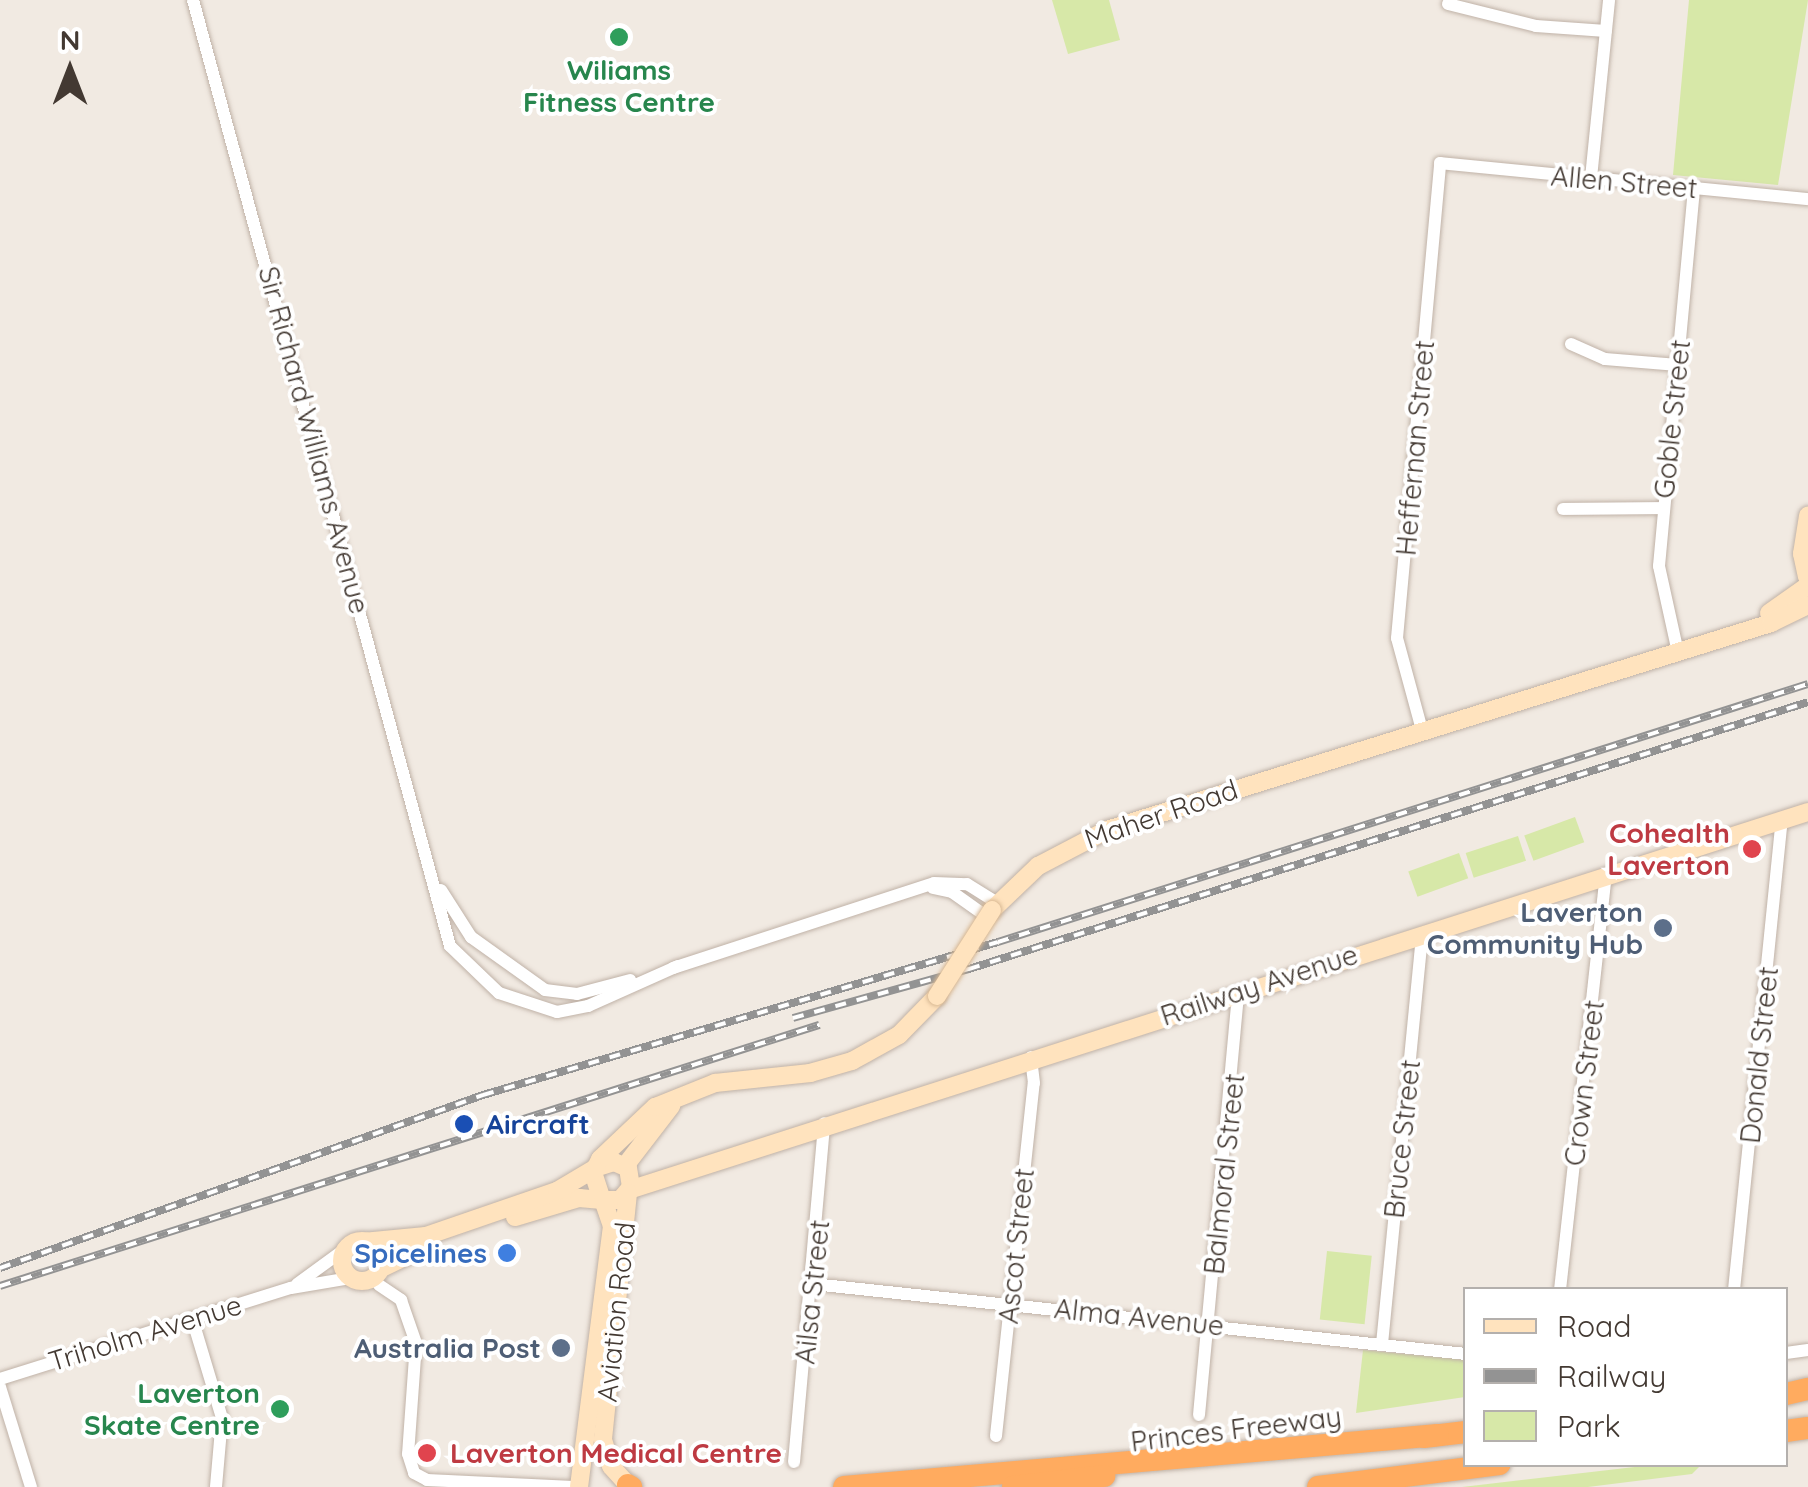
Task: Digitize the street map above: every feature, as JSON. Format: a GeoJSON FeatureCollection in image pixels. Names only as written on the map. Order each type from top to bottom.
{"type":"FeatureCollection","features":[{"type":"Feature","properties":{"kind":"highway","name":"Princes Freeway"},"geometry":{"type":"LineString","coordinates":[[1013,1487],[1463,1432]]}},
{"type":"Feature","properties":{"kind":"highway"},"geometry":{"type":"LineString","coordinates":[[844,1487],[1438,1435]]}},
{"type":"Feature","properties":{"kind":"highway"},"geometry":{"type":"LineString","coordinates":[[1318,1487],[1476,1467]]}},
{"type":"Feature","properties":{"kind":"street","name":"Sir Richard Williams Avenue"},"geometry":{"type":"LineString","coordinates":[[193,0],[435,879],[450,946],[488,986],[520,1003],[562,1012],[678,966]]}},
{"type":"Feature","properties":{"kind":"street"},"geometry":{"type":"LineString","coordinates":[[1591,178],[1608,0]]}},
{"type":"Feature","properties":{"kind":"street"},"geometry":{"type":"LineString","coordinates":[[1448,4],[1536,26],[1606,31]]}},
{"type":"Feature","properties":{"kind":"street","name":"Allen Street"},"geometry":{"type":"LineString","coordinates":[[1440,163],[1808,199]]}},
{"type":"Feature","properties":{"kind":"street","name":"Heffernan Street"},"geometry":{"type":"LineString","coordinates":[[1422,730],[1397,638],[1440,163]]}},
{"type":"Feature","properties":{"kind":"street","name":"Goble Street"},"geometry":{"type":"LineString","coordinates":[[1676,648],[1662,602],[1662,508],[1694,188]]}},
{"type":"Feature","properties":{"kind":"street"},"geometry":{"type":"LineString","coordinates":[[1571,344],[1605,359],[1678,365]]}},
{"type":"Feature","properties":{"kind":"street"},"geometry":{"type":"LineString","coordinates":[[1563,509],[1662,508]]}},
{"type":"Feature","properties":{"kind":"street"},"geometry":{"type":"LineString","coordinates":[[1807,588],[1802,554],[1808,515]]}},
{"type":"Feature","properties":{"kind":"street","name":"Maher Road"},"geometry":{"type":"LineString","coordinates":[[595,1169],[650,1111],[681,1094],[714,1082],[810,1074],[852,1061],[898,1035],[938,996],[990,911],[1038,866],[1089,837],[1676,648],[1771,623],[1807,588]]}},
{"type":"Feature","properties":{"kind":"street","name":"Railway Avenue"},"geometry":{"type":"LineString","coordinates":[[629,1191],[824,1123],[1808,812]]}},
{"type":"Feature","properties":{"kind":"street","name":"Donald Street"},"geometry":{"type":"LineString","coordinates":[[1734,1287],[1782,820]]}},
{"type":"Feature","properties":{"kind":"street","name":"Crown Street"},"geometry":{"type":"LineString","coordinates":[[1560,1287],[1606,876]]}},
{"type":"Feature","properties":{"kind":"street","name":"Sir Richard Williams Avenue"},"geometry":{"type":"LineString","coordinates":[[435,879],[459,924],[506,964],[564,995],[678,966],[910,891],[956,882],[990,911]]}},
{"type":"Feature","properties":{"kind":"street","name":"Bruce Street"},"geometry":{"type":"LineString","coordinates":[[1382,1344],[1422,934]]}},
{"type":"Feature","properties":{"kind":"street"},"geometry":{"type":"LineString","coordinates":[[488,986],[506,964]]}},
{"type":"Feature","properties":{"kind":"street","name":"Balmoral Street"},"geometry":{"type":"LineString","coordinates":[[1198,1415],[1238,992]]}},
{"type":"Feature","properties":{"kind":"street","name":"Ascot Street"},"geometry":{"type":"LineString","coordinates":[[996,1436],[1034,1083],[1031,1057]]}},
{"type":"Feature","properties":{"kind":"street"},"geometry":{"type":"LineString","coordinates":[[627,1167],[595,1169],[557,1192],[426,1236],[356,1244],[342,1265],[350,1278],[365,1281],[379,1276],[413,1250],[510,1218],[579,1198],[617,1201],[629,1191],[627,1167],[681,1094]]}},
{"type":"Feature","properties":{"kind":"street","name":"Ailsa Street"},"geometry":{"type":"LineString","coordinates":[[794,1462],[813,1284],[824,1123]]}},
{"type":"Feature","properties":{"kind":"street","name":"Railway Avenue"},"geometry":{"type":"LineString","coordinates":[[627,1167],[711,1160]]}},
{"type":"Feature","properties":{"kind":"street"},"geometry":{"type":"LineString","coordinates":[[595,1169],[592,1182],[602,1200]]}},
{"type":"Feature","properties":{"kind":"street","name":"Aviation Road"},"geometry":{"type":"LineString","coordinates":[[576,1487],[599,1407],[629,1191]]}},
{"type":"Feature","properties":{"kind":"street","name":"Aviation Road"},"geometry":{"type":"LineString","coordinates":[[602,1200],[612,1222],[612,1294]]}},
{"type":"Feature","properties":{"kind":"street"},"geometry":{"type":"LineString","coordinates":[[356,1244],[379,1251],[379,1276],[404,1306],[416,1343],[408,1464],[427,1480],[576,1487]]}},
{"type":"Feature","properties":{"kind":"street","name":"Triholm Avenue"},"geometry":{"type":"LineString","coordinates":[[291,1288],[356,1244]]}},
{"type":"Feature","properties":{"kind":"street","name":"Triholm Avenue"},"geometry":{"type":"LineString","coordinates":[[0,1379],[291,1288],[350,1278]]}},
{"type":"Feature","properties":{"kind":"street","name":"Alma Avenue"},"geometry":{"type":"LineString","coordinates":[[813,1284],[1463,1354]]}},
{"type":"Feature","properties":{"kind":"street"},"geometry":{"type":"LineString","coordinates":[[192,1318],[222,1418],[216,1487]]}},
{"type":"Feature","properties":{"kind":"street"},"geometry":{"type":"LineString","coordinates":[[0,1387],[31,1487]]}},
{"type":"Feature","properties":{"kind":"street","name":"Aviation Road"},"geometry":{"type":"LineString","coordinates":[[599,1407],[606,1454],[629,1486]]}},
{"type":"Feature","properties":{"kind":"green space"},"geometry":{"type":"Polygon","coordinates":[[[1052,0],[1109,0],[1120,40],[1068,54],[1052,0]]]}},
{"type":"Feature","properties":{"kind":"green space"},"geometry":{"type":"Polygon","coordinates":[[[1689,0],[1808,0],[1778,185],[1673,175],[1689,0]]]}},
{"type":"Feature","properties":{"kind":"green space"},"geometry":{"type":"Polygon","coordinates":[[[1575,817],[1584,842],[1533,861],[1524,835],[1575,817]]]}},
{"type":"Feature","properties":{"kind":"green space"},"geometry":{"type":"Polygon","coordinates":[[[1518,836],[1526,861],[1474,878],[1466,853],[1518,836]]]}},
{"type":"Feature","properties":{"kind":"green space"},"geometry":{"type":"Polygon","coordinates":[[[1459,853],[1468,878],[1417,897],[1408,871],[1459,853]]]}},
{"type":"Feature","properties":{"kind":"green space"},"geometry":{"type":"Polygon","coordinates":[[[1327,1251],[1372,1256],[1365,1324],[1320,1320],[1327,1251]]]}},
{"type":"Feature","properties":{"kind":"green space"},"geometry":{"type":"Polygon","coordinates":[[[1363,1350],[1463,1360],[1463,1397],[1356,1413],[1363,1350]]]}},
{"type":"Feature","properties":{"kind":"green space"},"geometry":{"type":"Polygon","coordinates":[[[1635,1467],[1699,1467],[1692,1474],[1588,1487],[1462,1487],[1635,1467]]]}},
{"type":"Feature","properties":{"kind":"railway"},"geometry":{"type":"LineString","coordinates":[[0,1268],[483,1095],[998,942],[1808,684]]}},
{"type":"Feature","properties":{"kind":"railway"},"geometry":{"type":"LineString","coordinates":[[793,1018],[969,969],[1808,702]]}},
{"type":"Feature","properties":{"kind":"railway"},"geometry":{"type":"LineString","coordinates":[[0,1286],[819,1025]]}},
{"type":"Feature","properties":{"kind":"place","name":"Wiliams Fitness Centre"},"geometry":{"type":"Point","coordinates":[619,37]}},
{"type":"Feature","properties":{"kind":"place","name":"Cohealth Laverton"},"geometry":{"type":"Point","coordinates":[1752,849]}},
{"type":"Feature","properties":{"kind":"place","name":"Laverton Community Hub"},"geometry":{"type":"Point","coordinates":[1663,928]}},
{"type":"Feature","properties":{"kind":"place","name":"Aircraft"},"geometry":{"type":"Point","coordinates":[464,1124]}},
{"type":"Feature","properties":{"kind":"place","name":"Spicelines"},"geometry":{"type":"Point","coordinates":[507,1253]}},
{"type":"Feature","properties":{"kind":"place","name":"Australia Post"},"geometry":{"type":"Point","coordinates":[561,1348]}},
{"type":"Feature","properties":{"kind":"place","name":"Laverton Skate Centre"},"geometry":{"type":"Point","coordinates":[280,1409]}},
{"type":"Feature","properties":{"kind":"place","name":"Laverton Medical Centre"},"geometry":{"type":"Point","coordinates":[427,1453]}}]}
